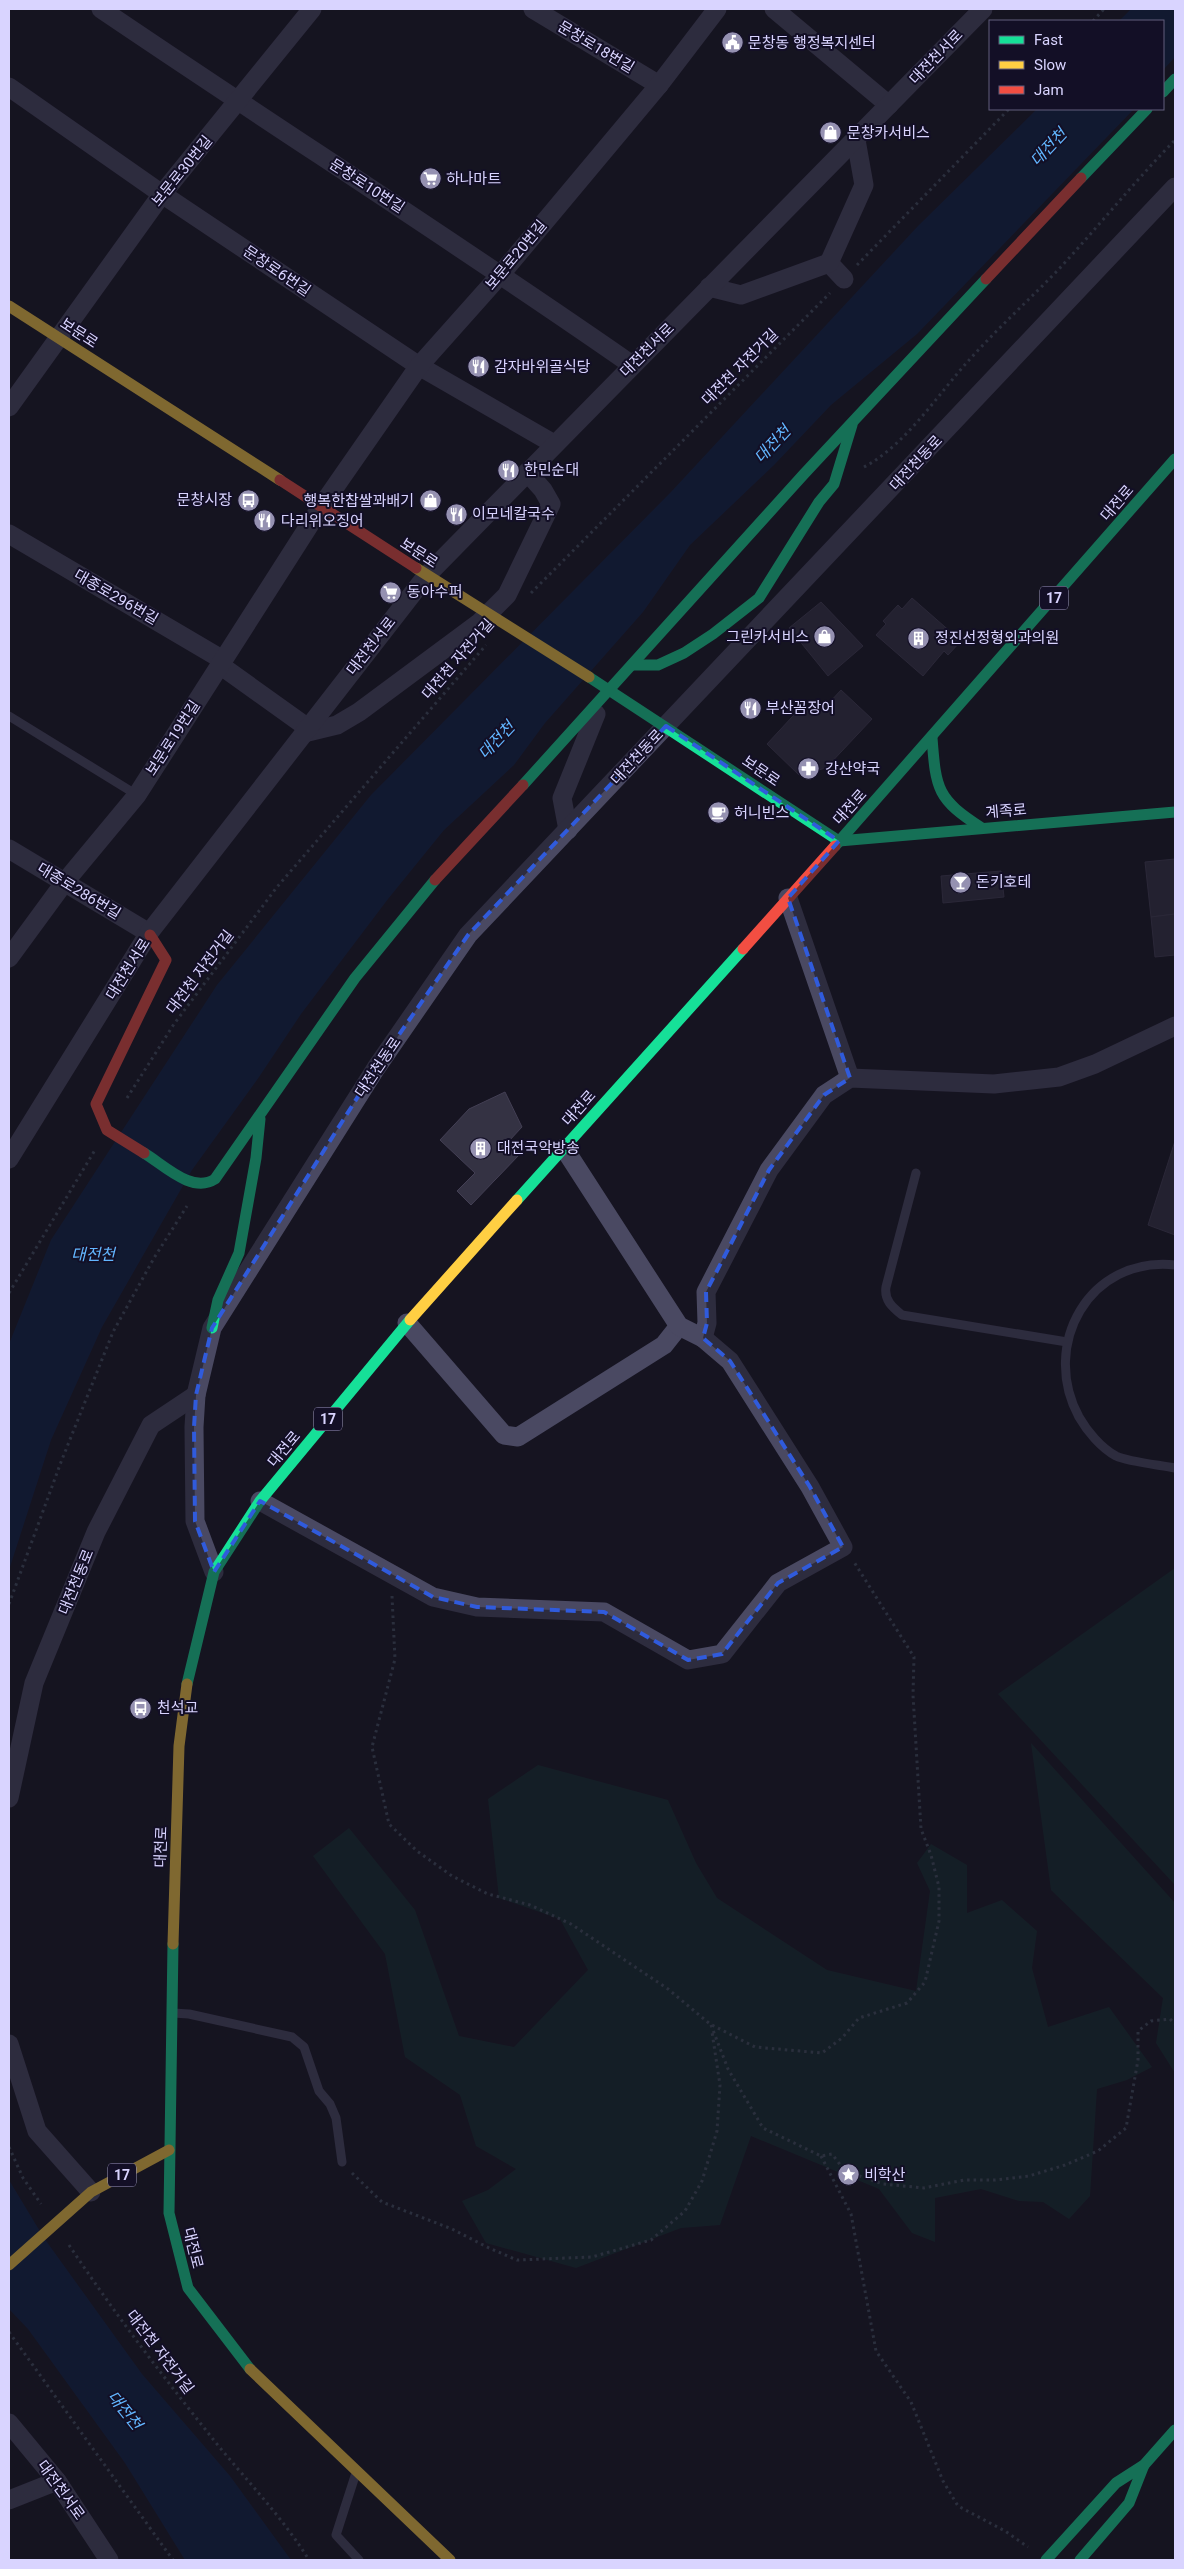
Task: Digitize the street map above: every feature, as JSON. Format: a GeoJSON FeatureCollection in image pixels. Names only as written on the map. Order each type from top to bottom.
{"type":"FeatureCollection","features":[{"type":"Feature","properties":{"kind":"main road"},"geometry":{"type":"LineString","coordinates":[[1164,91],[1175,79]]}},
{"type":"Feature","properties":{"kind":"main road"},"geometry":{"type":"LineString","coordinates":[[150,934],[166,960],[96,1104],[111,1132],[194,1184],[209,1184],[217,1178],[399,922],[465,846],[601,701],[855,417],[1146,110]]}},
{"type":"Feature","properties":{"kind":"main road","name":"보문로"},"geometry":{"type":"LineString","coordinates":[[9,306],[433,579],[666,726],[839,841]]}},
{"type":"Feature","properties":{"kind":"main road"},"geometry":{"type":"LineString","coordinates":[[632,666],[658,666],[684,653],[759,598],[819,502],[834,484],[855,417]]}},
{"type":"Feature","properties":{"kind":"main road","name":"대전로"},"geometry":{"type":"LineString","coordinates":[[450,2560],[248,2367],[188,2288],[169,2213],[171,2012],[179,1746],[188,1672],[214,1572],[260,1501],[407,1323],[932,738],[1175,459]]}},
{"type":"Feature","properties":{"kind":"main road"},"geometry":{"type":"LineString","coordinates":[[932,738],[935,786],[951,809],[982,828]]}},
{"type":"Feature","properties":{"kind":"main road","name":"계족로"},"geometry":{"type":"LineString","coordinates":[[839,841],[1175,812]]}},
{"type":"Feature","properties":{"kind":"main road"},"geometry":{"type":"LineString","coordinates":[[212,1328],[218,1300],[239,1253],[247,1218],[260,1116]]}},
{"type":"Feature","properties":{"kind":"main road","name":"17"},"geometry":{"type":"LineString","coordinates":[[9,2265],[91,2192],[169,2150]]}},
{"type":"Feature","properties":{"kind":"main road"},"geometry":{"type":"LineString","coordinates":[[1046,2560],[1116,2483],[1144,2465],[1175,2430]]}},
{"type":"Feature","properties":{"kind":"main road"},"geometry":{"type":"LineString","coordinates":[[1080,2560],[1129,2503],[1144,2465]]}},
{"type":"Feature","properties":{"kind":"street","name":"문창로10번길"},"geometry":{"type":"LineString","coordinates":[[101,9],[238,102],[501,274],[632,365]]}},
{"type":"Feature","properties":{"kind":"street","name":"보문로30번길"},"geometry":{"type":"LineString","coordinates":[[9,407],[60,339],[162,194],[312,9]]}},
{"type":"Feature","properties":{"kind":"street","name":"문창로18번길"},"geometry":{"type":"LineString","coordinates":[[532,9],[658,85]]}},
{"type":"Feature","properties":{"kind":"street","name":"보문로20번길"},"geometry":{"type":"LineString","coordinates":[[322,507],[419,366],[501,274],[658,85],[717,9]]}},
{"type":"Feature","properties":{"kind":"street"},"geometry":{"type":"LineString","coordinates":[[774,9],[889,105]]}},
{"type":"Feature","properties":{"kind":"street","name":"대전천서로"},"geometry":{"type":"LineString","coordinates":[[9,1159],[150,934],[306,730],[433,579],[526,472],[856,140],[983,9]]}},
{"type":"Feature","properties":{"kind":"street","name":"문창로6번길"},"geometry":{"type":"LineString","coordinates":[[9,87],[162,194],[419,366],[554,444]]}},
{"type":"Feature","properties":{"kind":"street"},"geometry":{"type":"LineString","coordinates":[[709,288],[741,295],[829,263],[864,185],[856,140]]}},
{"type":"Feature","properties":{"kind":"street","name":"대전천동로"},"geometry":{"type":"LineString","coordinates":[[214,1572],[195,1522],[196,1395],[212,1328],[376,1068],[468,935],[1175,187]]}},
{"type":"Feature","properties":{"kind":"street"},"geometry":{"type":"LineString","coordinates":[[829,263],[844,279]]}},
{"type":"Feature","properties":{"kind":"street"},"geometry":{"type":"LineString","coordinates":[[306,730],[337,724],[359,712],[479,624],[507,595],[551,504],[543,490],[526,472]]}},
{"type":"Feature","properties":{"kind":"street","name":"보문로19번길"},"geometry":{"type":"LineString","coordinates":[[9,958],[64,882],[136,795],[322,507]]}},
{"type":"Feature","properties":{"kind":"street","name":"대종로296번길"},"geometry":{"type":"LineString","coordinates":[[9,534],[222,663],[306,730]]}},
{"type":"Feature","properties":{"kind":"street"},"geometry":{"type":"LineString","coordinates":[[759,598],[774,612]]}},
{"type":"Feature","properties":{"kind":"street"},"geometry":{"type":"LineString","coordinates":[[568,830],[562,798],[601,701]]}},
{"type":"Feature","properties":{"kind":"street","name":"대종로286번길"},"geometry":{"type":"LineString","coordinates":[[9,849],[150,934]]}},
{"type":"Feature","properties":{"kind":"street"},"geometry":{"type":"LineString","coordinates":[[788,898],[850,1078]]}},
{"type":"Feature","properties":{"kind":"street"},"geometry":{"type":"LineString","coordinates":[[703,1338],[708,1323],[706,1292],[769,1170],[824,1095],[850,1078],[994,1084],[1059,1078],[1095,1064],[1175,1026]]}},
{"type":"Feature","properties":{"kind":"street"},"geometry":{"type":"LineString","coordinates":[[260,1501],[433,1597],[477,1607],[604,1612],[688,1660],[722,1654],[778,1584],[843,1547],[810,1487],[730,1361],[703,1338],[679,1326],[564,1148]]}},
{"type":"Feature","properties":{"kind":"street"},"geometry":{"type":"LineString","coordinates":[[407,1323],[504,1434],[518,1437],[664,1345],[679,1326]]}},
{"type":"Feature","properties":{"kind":"street","name":"대전천동로"},"geometry":{"type":"LineString","coordinates":[[9,1798],[34,1683],[96,1532],[151,1425],[196,1395]]}},
{"type":"Feature","properties":{"kind":"street"},"geometry":{"type":"LineString","coordinates":[[9,2044],[37,2131],[91,2192]]}},
{"type":"Feature","properties":{"kind":"street","name":"대전천서로"},"geometry":{"type":"LineString","coordinates":[[9,2423],[57,2481],[109,2560]]}},
{"type":"Feature","properties":{"kind":"street"},"geometry":{"type":"LineString","coordinates":[[9,2500],[57,2481]]}},
{"type":"Feature","properties":{"kind":"lane"},"geometry":{"type":"LineString","coordinates":[[9,716],[136,795]]}},
{"type":"Feature","properties":{"kind":"lane"},"geometry":{"type":"LineString","coordinates":[[916,1173],[886,1287],[885,1296],[893,1308],[902,1315],[1066,1342]]}},
{"type":"Feature","properties":{"kind":"lane"},"geometry":{"type":"LineString","coordinates":[[1175,1265],[1159,1264],[1127,1270],[1099,1287],[1078,1313],[1066,1342],[1066,1374],[1070,1401],[1087,1431],[1116,1456],[1175,1468]]}},
{"type":"Feature","properties":{"kind":"lane"},"geometry":{"type":"LineString","coordinates":[[171,2012],[189,2014],[292,2037],[304,2048],[319,2091],[330,2104],[336,2118],[342,2162]]}},
{"type":"Feature","properties":{"kind":"lane"},"geometry":{"type":"LineString","coordinates":[[357,2471],[336,2535],[359,2560]]}},
{"type":"Feature","properties":{"kind":"path"},"geometry":{"type":"LineString","coordinates":[[1093,20],[1104,9]]}},
{"type":"Feature","properties":{"kind":"path","name":"대전천 자전거길"},"geometry":{"type":"LineString","coordinates":[[527,598],[844,279],[1008,110]]}},
{"type":"Feature","properties":{"kind":"path","name":"대전천 자전거길"},"geometry":{"type":"LineString","coordinates":[[9,1293],[111,1132],[174,1024],[277,887],[488,643]]}},
{"type":"Feature","properties":{"kind":"path"},"geometry":{"type":"LineString","coordinates":[[386,1570],[392,1598],[395,1659],[372,1747],[389,1824],[417,1851],[452,1876],[488,1894],[530,1905],[571,1924],[668,1988],[710,2024],[755,2047],[822,2053],[842,2038],[859,2018],[907,2002],[925,1982],[939,1921],[939,1887],[921,1829],[913,1696],[914,1657],[876,1594],[843,1547]]}},
{"type":"Feature","properties":{"kind":"path"},"geometry":{"type":"LineString","coordinates":[[710,2024],[728,2069],[763,2128],[821,2156],[832,2154],[845,2171],[883,2184],[924,2188],[964,2180],[995,2180],[1029,2176],[1065,2166],[1098,2151],[1126,2128],[1138,2060],[1138,2031],[1151,2020],[1170,2020],[1175,2024]]}},
{"type":"Feature","properties":{"kind":"path"},"geometry":{"type":"LineString","coordinates":[[342,2162],[382,2202],[452,2229],[517,2260],[592,2257],[651,2240],[685,2210],[702,2181],[717,2131],[720,2085],[710,2024]]}},
{"type":"Feature","properties":{"kind":"path"},"geometry":{"type":"LineString","coordinates":[[9,2146],[24,2178],[45,2209]]}},
{"type":"Feature","properties":{"kind":"path"},"geometry":{"type":"LineString","coordinates":[[821,2156],[851,2214],[876,2351],[910,2402],[943,2481],[958,2506],[1005,2531],[1046,2560]]}},
{"type":"Feature","properties":{"kind":"path","name":"대전천 자전거길"},"geometry":{"type":"LineString","coordinates":[[66,2240],[109,2303],[205,2430],[296,2539],[309,2560]]}},
{"type":"Feature","properties":{"kind":"path"},"geometry":{"type":"LineString","coordinates":[[9,2332],[172,2560]]}},
{"type":"Feature","properties":{"kind":"highlighted area"},"geometry":{"type":"Polygon","coordinates":[[[666,726],[839,841],[788,898],[850,1078],[824,1095],[769,1170],[706,1292],[707,1323],[703,1338],[730,1361],[810,1487],[843,1547],[778,1583],[722,1654],[688,1660],[604,1612],[477,1607],[433,1597],[260,1501],[214,1572],[195,1521],[194,1427],[196,1395],[212,1328],[376,1068],[468,935],[666,726]]]}},
{"type":"Feature","properties":{"kind":"green space"},"geometry":{"type":"Polygon","coordinates":[[[1175,1568],[1175,1885],[998,1694],[1175,1568]]]}},
{"type":"Feature","properties":{"kind":"green space"},"geometry":{"type":"Polygon","coordinates":[[[1031,1743],[1175,1903],[1175,2073],[1156,2043],[1163,1998],[1051,1890],[1031,1743]]]}},
{"type":"Feature","properties":{"kind":"green space"},"geometry":{"type":"Polygon","coordinates":[[[538,1765],[668,1800],[696,1863],[717,1898],[827,1970],[916,1991],[930,1891],[917,1863],[931,1844],[967,1865],[967,1913],[1002,1900],[1037,1931],[1032,1968],[1048,2027],[1109,2007],[1152,2067],[1127,2080],[1097,2089],[1090,2196],[1069,2219],[1043,2202],[1019,2201],[981,2189],[935,2198],[935,2242],[912,2233],[879,2189],[751,2136],[720,2225],[681,2228],[576,2268],[486,2243],[462,2201],[488,2190],[516,2169],[476,2146],[460,2095],[405,2057],[385,1954],[313,1856],[349,1828],[415,1910],[459,2036],[514,2047],[588,1970],[560,1919],[499,1898],[488,1799],[538,1765]]]}},
{"type":"Feature","properties":{"kind":"water"},"geometry":{"type":"Polygon","coordinates":[[[1131,9],[1175,9],[1175,57],[1164,69],[1164,20],[1120,20],[1131,9]]]}},
{"type":"Feature","properties":{"kind":"water","name":"대전천"},"geometry":{"type":"Polygon","coordinates":[[[1036,110],[1133,110],[917,334],[831,405],[774,465],[690,545],[643,612],[545,723],[514,765],[444,830],[388,899],[301,1014],[259,1077],[192,1170],[102,1327],[51,1440],[9,1570],[9,1344],[51,1240],[217,985],[371,795],[671,492],[918,226],[1036,110]]]}},
{"type":"Feature","properties":{"kind":"water","name":"대전천"},"geometry":{"type":"Polygon","coordinates":[[[9,2180],[44,2238],[142,2374],[230,2476],[291,2560],[185,2560],[125,2463],[28,2329],[9,2309],[9,2180]]]}},
{"type":"Feature","properties":{"kind":"building","name":"정진선정형외과의원"},"geometry":{"type":"Polygon","coordinates":[[[912,598],[961,641],[948,655],[944,651],[923,676],[876,635],[886,624],[883,621],[898,605],[902,609],[912,598]]]}},
{"type":"Feature","properties":{"kind":"building","name":"그린카서비스"},"geometry":{"type":"Polygon","coordinates":[[[821,602],[863,646],[828,676],[789,628],[821,602]]]}},
{"type":"Feature","properties":{"kind":"building"},"geometry":{"type":"Polygon","coordinates":[[[841,690],[872,719],[826,768],[799,775],[767,744],[804,704],[817,716],[841,690]]]}},
{"type":"Feature","properties":{"kind":"building"},"geometry":{"type":"Polygon","coordinates":[[[1175,859],[1175,914],[1151,917],[1145,862],[1175,859]]]}},
{"type":"Feature","properties":{"kind":"building"},"geometry":{"type":"Polygon","coordinates":[[[1001,871],[1004,897],[943,903],[941,876],[1001,871]]]}},
{"type":"Feature","properties":{"kind":"building"},"geometry":{"type":"Polygon","coordinates":[[[1175,914],[1175,955],[1155,957],[1151,917],[1175,914]]]}},
{"type":"Feature","properties":{"kind":"building","name":"대전국악방송"},"geometry":{"type":"Polygon","coordinates":[[[505,1092],[522,1127],[508,1142],[520,1154],[471,1205],[457,1191],[475,1173],[440,1140],[469,1109],[505,1092]]]}},
{"type":"Feature","properties":{"kind":"building"},"geometry":{"type":"Polygon","coordinates":[[[1175,1141],[1175,1235],[1148,1225],[1175,1141]]]}},
{"type":"Feature","properties":{"kind":"traffic: fast"},"geometry":{"type":"LineString","coordinates":[[1164,91],[1175,79]]}},
{"type":"Feature","properties":{"kind":"traffic: fast"},"geometry":{"type":"LineString","coordinates":[[1081,178],[1146,110]]}},
{"type":"Feature","properties":{"kind":"traffic: fast"},"geometry":{"type":"LineString","coordinates":[[523,785],[804,474],[986,279]]}},
{"type":"Feature","properties":{"kind":"traffic: fast"},"geometry":{"type":"LineString","coordinates":[[632,665],[658,665],[684,653],[713,634],[759,598],[819,502],[834,484],[852,425]]}},
{"type":"Feature","properties":{"kind":"traffic: fast"},"geometry":{"type":"LineString","coordinates":[[835,846],[1175,459]]}},
{"type":"Feature","properties":{"kind":"traffic: fast"},"geometry":{"type":"LineString","coordinates":[[589,677],[839,841],[1175,812]]}},
{"type":"Feature","properties":{"kind":"traffic: fast"},"geometry":{"type":"LineString","coordinates":[[932,738],[935,770],[942,792],[956,809],[982,828]]}},
{"type":"Feature","properties":{"kind":"traffic: fast"},"geometry":{"type":"LineString","coordinates":[[144,1153],[188,1181],[206,1183],[215,1179],[355,978],[435,880]]}},
{"type":"Feature","properties":{"kind":"traffic: fast"},"geometry":{"type":"LineString","coordinates":[[517,1200],[743,949]]}},
{"type":"Feature","properties":{"kind":"traffic: fast"},"geometry":{"type":"LineString","coordinates":[[212,1328],[218,1300],[239,1253],[256,1158],[260,1119]]}},
{"type":"Feature","properties":{"kind":"traffic: fast"},"geometry":{"type":"LineString","coordinates":[[187,1684],[214,1572],[260,1501],[410,1320]]}},
{"type":"Feature","properties":{"kind":"traffic: fast"},"geometry":{"type":"LineString","coordinates":[[173,1944],[169,2213],[188,2288],[250,2369]]}},
{"type":"Feature","properties":{"kind":"traffic: fast"},"geometry":{"type":"LineString","coordinates":[[1046,2560],[1116,2483],[1144,2465],[1175,2430]]}},
{"type":"Feature","properties":{"kind":"traffic: fast"},"geometry":{"type":"LineString","coordinates":[[1080,2560],[1129,2503],[1144,2465]]}},
{"type":"Feature","properties":{"kind":"traffic: slow"},"geometry":{"type":"LineString","coordinates":[[9,306],[280,480]]}},
{"type":"Feature","properties":{"kind":"traffic: slow"},"geometry":{"type":"LineString","coordinates":[[416,568],[589,677]]}},
{"type":"Feature","properties":{"kind":"traffic: slow"},"geometry":{"type":"LineString","coordinates":[[410,1320],[517,1200]]}},
{"type":"Feature","properties":{"kind":"traffic: slow"},"geometry":{"type":"LineString","coordinates":[[173,1944],[179,1746],[187,1684]]}},
{"type":"Feature","properties":{"kind":"traffic: slow"},"geometry":{"type":"LineString","coordinates":[[9,2265],[91,2192],[169,2150]]}},
{"type":"Feature","properties":{"kind":"traffic: slow"},"geometry":{"type":"LineString","coordinates":[[250,2369],[450,2560]]}},
{"type":"Feature","properties":{"kind":"traffic: jam"},"geometry":{"type":"LineString","coordinates":[[986,279],[1081,178]]}},
{"type":"Feature","properties":{"kind":"traffic: jam"},"geometry":{"type":"LineString","coordinates":[[280,480],[416,568]]}},
{"type":"Feature","properties":{"kind":"traffic: jam"},"geometry":{"type":"LineString","coordinates":[[435,880],[523,785]]}},
{"type":"Feature","properties":{"kind":"traffic: jam"},"geometry":{"type":"LineString","coordinates":[[743,949],[835,846]]}},
{"type":"Feature","properties":{"kind":"traffic: jam"},"geometry":{"type":"LineString","coordinates":[[144,1153],[107,1130],[96,1104],[166,960],[150,935]]}},
{"type":"Feature","properties":{"kind":"place","name":"문창동 행정복지센터"},"geometry":{"type":"Point","coordinates":[732,43]}},
{"type":"Feature","properties":{"kind":"place","name":"문창카서비스"},"geometry":{"type":"Point","coordinates":[831,133]}},
{"type":"Feature","properties":{"kind":"place","name":"하나마트"},"geometry":{"type":"Point","coordinates":[430,179]}},
{"type":"Feature","properties":{"kind":"place","name":"감자바위골식당"},"geometry":{"type":"Point","coordinates":[478,367]}},
{"type":"Feature","properties":{"kind":"place","name":"한민순대"},"geometry":{"type":"Point","coordinates":[508,470]}},
{"type":"Feature","properties":{"kind":"place","name":"문창시장"},"geometry":{"type":"Point","coordinates":[248,500]}},
{"type":"Feature","properties":{"kind":"place","name":"행복한찹쌀꽈배기"},"geometry":{"type":"Point","coordinates":[430,501]}},
{"type":"Feature","properties":{"kind":"place","name":"이모네칼국수"},"geometry":{"type":"Point","coordinates":[456,514]}},
{"type":"Feature","properties":{"kind":"place","name":"다리위오징어"},"geometry":{"type":"Point","coordinates":[265,521]}},
{"type":"Feature","properties":{"kind":"place","name":"동아수퍼"},"geometry":{"type":"Point","coordinates":[391,592]}},
{"type":"Feature","properties":{"kind":"place","name":"그린카서비스"},"geometry":{"type":"Point","coordinates":[825,637]}},
{"type":"Feature","properties":{"kind":"place","name":"정진선정형외과의원"},"geometry":{"type":"Point","coordinates":[919,638]}},
{"type":"Feature","properties":{"kind":"place","name":"부산꼼장어"},"geometry":{"type":"Point","coordinates":[750,708]}},
{"type":"Feature","properties":{"kind":"place","name":"강산약국"},"geometry":{"type":"Point","coordinates":[809,769]}},
{"type":"Feature","properties":{"kind":"place","name":"허니빈스"},"geometry":{"type":"Point","coordinates":[718,813]}},
{"type":"Feature","properties":{"kind":"place","name":"돈키호테"},"geometry":{"type":"Point","coordinates":[960,882]}},
{"type":"Feature","properties":{"kind":"place","name":"대전국악방송"},"geometry":{"type":"Point","coordinates":[481,1148]}},
{"type":"Feature","properties":{"kind":"place","name":"천석교"},"geometry":{"type":"Point","coordinates":[141,1708]}},
{"type":"Feature","properties":{"kind":"place","name":"비학산"},"geometry":{"type":"Point","coordinates":[848,2175]}}]}
